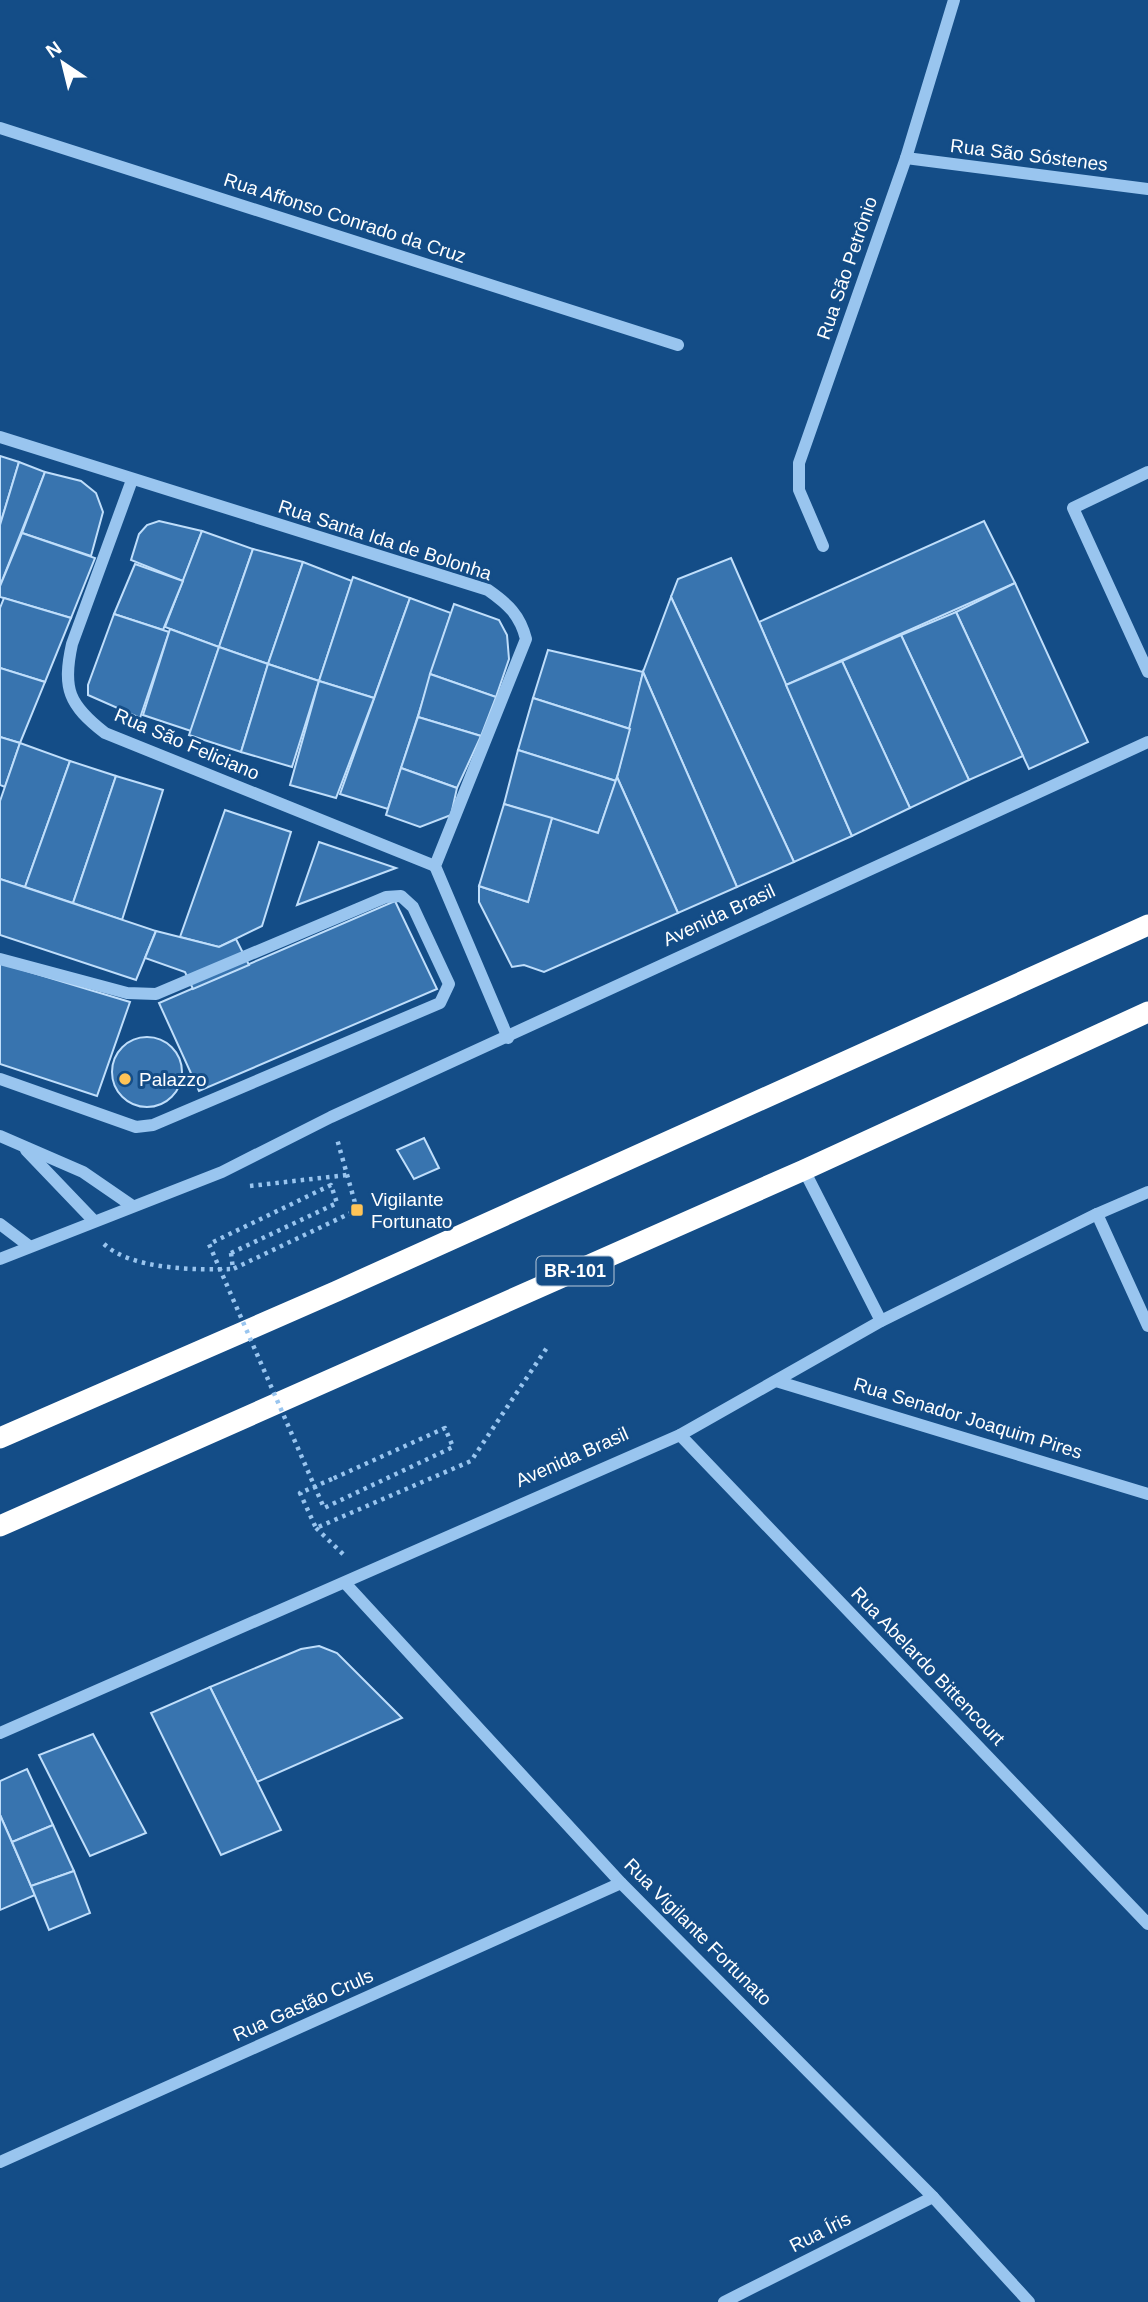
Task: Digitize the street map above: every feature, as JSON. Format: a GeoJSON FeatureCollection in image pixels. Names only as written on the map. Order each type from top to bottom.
{"type":"FeatureCollection","features":[{"type":"Feature","properties":{"kind":"highway"},"geometry":{"type":"LineString","coordinates":[[0,1438],[337,1291],[1148,925]]}},
{"type":"Feature","properties":{"kind":"highway","name":"BR-101"},"geometry":{"type":"LineString","coordinates":[[0,1526],[804,1170],[1148,1012]]}},
{"type":"Feature","properties":{"kind":"street","name":"Rua São Petrônio"},"geometry":{"type":"LineString","coordinates":[[822,546],[799,490],[799,463],[906,158],[954,0]]}},
{"type":"Feature","properties":{"kind":"street","name":"Rua Affonso Conrado da Cruz"},"geometry":{"type":"LineString","coordinates":[[0,128],[678,345]]}},
{"type":"Feature","properties":{"kind":"street","name":"Rua São Sóstenes"},"geometry":{"type":"LineString","coordinates":[[906,158],[1148,189]]}},
{"type":"Feature","properties":{"kind":"street","name":"Rua Santa Ida de Bolonha"},"geometry":{"type":"LineString","coordinates":[[0,437],[488,590],[509,605],[522,622],[526,639],[435,866]]}},
{"type":"Feature","properties":{"kind":"street"},"geometry":{"type":"LineString","coordinates":[[1148,472],[1073,508],[1148,672]]}},
{"type":"Feature","properties":{"kind":"street","name":"Rua São Feliciano"},"geometry":{"type":"LineString","coordinates":[[132,480],[72,644],[66,670],[68,692],[83,715],[105,733],[435,866]]}},
{"type":"Feature","properties":{"kind":"street","name":"Avenida Brasil"},"geometry":{"type":"LineString","coordinates":[[0,1259],[131,1205],[222,1172],[331,1117],[1148,742]]}},
{"type":"Feature","properties":{"kind":"street"},"geometry":{"type":"LineString","coordinates":[[435,866],[508,1038]]}},
{"type":"Feature","properties":{"kind":"street"},"geometry":{"type":"LineString","coordinates":[[0,959],[127,993],[156,994],[386,897],[401,896],[413,907],[449,984],[440,1003],[153,1125],[136,1127],[0,1079]]}},
{"type":"Feature","properties":{"kind":"street"},"geometry":{"type":"LineString","coordinates":[[0,1136],[83,1172],[131,1205]]}},
{"type":"Feature","properties":{"kind":"street"},"geometry":{"type":"LineString","coordinates":[[24,1147],[88,1223]]}},
{"type":"Feature","properties":{"kind":"street"},"geometry":{"type":"LineString","coordinates":[[804,1170],[881,1321]]}},
{"type":"Feature","properties":{"kind":"street","name":"Avenida Brasil"},"geometry":{"type":"LineString","coordinates":[[0,1733],[680,1435],[881,1321],[1097,1214],[1148,1192]]}},
{"type":"Feature","properties":{"kind":"street"},"geometry":{"type":"LineString","coordinates":[[1097,1214],[1148,1326]]}},
{"type":"Feature","properties":{"kind":"street"},"geometry":{"type":"LineString","coordinates":[[0,1224],[29,1245]]}},
{"type":"Feature","properties":{"kind":"street","name":"Rua Senador Joaquim Pires"},"geometry":{"type":"LineString","coordinates":[[776,1381],[1148,1493]]}},
{"type":"Feature","properties":{"kind":"street","name":"Rua Abelardo Bittencourt"},"geometry":{"type":"LineString","coordinates":[[680,1435],[1148,1924]]}},
{"type":"Feature","properties":{"kind":"street","name":"Rua Vigilante Fortunato"},"geometry":{"type":"LineString","coordinates":[[345,1583],[621,1883],[933,2197],[1029,2302]]}},
{"type":"Feature","properties":{"kind":"street","name":"Rua Gastão Cruls"},"geometry":{"type":"LineString","coordinates":[[0,2162],[621,1883]]}},
{"type":"Feature","properties":{"kind":"street","name":"Rua Íris"},"geometry":{"type":"LineString","coordinates":[[724,2302],[933,2197]]}},
{"type":"Feature","properties":{"kind":"path"},"geometry":{"type":"LineString","coordinates":[[88,1223],[116,1255],[190,1270],[233,1269],[357,1210],[331,1117]]}},
{"type":"Feature","properties":{"kind":"path"},"geometry":{"type":"LineString","coordinates":[[222,1172],[244,1186],[347,1175]]}},
{"type":"Feature","properties":{"kind":"path"},"geometry":{"type":"LineString","coordinates":[[233,1269],[231,1253],[337,1203],[331,1185],[209,1244],[324,1508],[453,1447],[445,1428],[332,1479],[300,1493],[316,1528],[363,1575]]}},
{"type":"Feature","properties":{"kind":"path"},"geometry":{"type":"LineString","coordinates":[[316,1528],[471,1461],[548,1346]]}},
{"type":"Feature","properties":{"kind":"building"},"geometry":{"type":"Polygon","coordinates":[[[0,456],[19,462],[0,525],[0,456]]]}},
{"type":"Feature","properties":{"kind":"building"},"geometry":{"type":"Polygon","coordinates":[[[19,462],[45,472],[0,586],[0,525],[19,462]]]}},
{"type":"Feature","properties":{"kind":"building"},"geometry":{"type":"Polygon","coordinates":[[[45,472],[81,481],[96,493],[103,512],[91,556],[22,533],[45,472]]]}},
{"type":"Feature","properties":{"kind":"building"},"geometry":{"type":"Polygon","coordinates":[[[159,521],[202,531],[183,581],[131,560],[139,534],[147,525],[159,521]]]}},
{"type":"Feature","properties":{"kind":"building"},"geometry":{"type":"Polygon","coordinates":[[[984,521],[1015,583],[786,685],[759,622],[984,521]]]}},
{"type":"Feature","properties":{"kind":"building"},"geometry":{"type":"Polygon","coordinates":[[[202,531],[253,549],[219,647],[165,627],[202,531]]]}},
{"type":"Feature","properties":{"kind":"building"},"geometry":{"type":"Polygon","coordinates":[[[22,533],[95,558],[71,618],[0,597],[0,586],[22,533]]]}},
{"type":"Feature","properties":{"kind":"building"},"geometry":{"type":"Polygon","coordinates":[[[253,549],[303,562],[268,664],[219,647],[253,549]]]}},
{"type":"Feature","properties":{"kind":"building"},"geometry":{"type":"Polygon","coordinates":[[[731,558],[852,836],[794,862],[671,597],[678,579],[731,558]]]}},
{"type":"Feature","properties":{"kind":"building"},"geometry":{"type":"Polygon","coordinates":[[[303,562],[352,581],[319,681],[268,664],[303,562]]]}},
{"type":"Feature","properties":{"kind":"building"},"geometry":{"type":"Polygon","coordinates":[[[135,564],[183,581],[163,630],[114,614],[135,564]]]}},
{"type":"Feature","properties":{"kind":"building"},"geometry":{"type":"Polygon","coordinates":[[[353,577],[410,598],[374,698],[319,681],[353,577]]]}},
{"type":"Feature","properties":{"kind":"building"},"geometry":{"type":"Polygon","coordinates":[[[1015,583],[1088,742],[1029,769],[956,612],[1015,583]]]}},
{"type":"Feature","properties":{"kind":"building"},"geometry":{"type":"Polygon","coordinates":[[[671,597],[794,862],[737,887],[643,672],[671,597]]]}},
{"type":"Feature","properties":{"kind":"building"},"geometry":{"type":"Polygon","coordinates":[[[4,598],[71,618],[45,682],[0,668],[0,608],[4,598]]]}},
{"type":"Feature","properties":{"kind":"building"},"geometry":{"type":"Polygon","coordinates":[[[410,598],[451,613],[388,809],[340,794],[410,598]]]}},
{"type":"Feature","properties":{"kind":"building"},"geometry":{"type":"Polygon","coordinates":[[[454,604],[499,620],[507,635],[509,659],[496,697],[430,674],[454,604]]]}},
{"type":"Feature","properties":{"kind":"building"},"geometry":{"type":"Polygon","coordinates":[[[956,612],[1023,756],[969,780],[901,635],[956,612]]]}},
{"type":"Feature","properties":{"kind":"building"},"geometry":{"type":"Polygon","coordinates":[[[114,614],[169,632],[140,718],[88,695],[88,685],[114,614]]]}},
{"type":"Feature","properties":{"kind":"building"},"geometry":{"type":"Polygon","coordinates":[[[170,629],[219,647],[191,731],[143,715],[170,629]]]}},
{"type":"Feature","properties":{"kind":"building"},"geometry":{"type":"Polygon","coordinates":[[[901,635],[969,780],[910,808],[842,661],[901,635]]]}},
{"type":"Feature","properties":{"kind":"building"},"geometry":{"type":"Polygon","coordinates":[[[219,647],[268,664],[241,752],[189,735],[219,647]]]}},
{"type":"Feature","properties":{"kind":"building"},"geometry":{"type":"Polygon","coordinates":[[[548,650],[643,672],[630,729],[533,698],[548,650]]]}},
{"type":"Feature","properties":{"kind":"building"},"geometry":{"type":"Polygon","coordinates":[[[842,661],[910,808],[852,836],[786,685],[842,661]]]}},
{"type":"Feature","properties":{"kind":"building"},"geometry":{"type":"Polygon","coordinates":[[[268,664],[319,681],[292,767],[241,752],[268,664]]]}},
{"type":"Feature","properties":{"kind":"building"},"geometry":{"type":"Polygon","coordinates":[[[0,668],[45,682],[20,743],[0,737],[0,668]]]}},
{"type":"Feature","properties":{"kind":"building"},"geometry":{"type":"Polygon","coordinates":[[[643,672],[737,887],[678,913],[617,777],[643,672]]]}},
{"type":"Feature","properties":{"kind":"building"},"geometry":{"type":"Polygon","coordinates":[[[430,674],[496,697],[481,736],[418,717],[430,674]]]}},
{"type":"Feature","properties":{"kind":"building"},"geometry":{"type":"Polygon","coordinates":[[[319,681],[374,698],[336,798],[290,785],[319,681]]]}},
{"type":"Feature","properties":{"kind":"building"},"geometry":{"type":"Polygon","coordinates":[[[533,698],[630,729],[616,781],[518,750],[533,698]]]}},
{"type":"Feature","properties":{"kind":"building"},"geometry":{"type":"Polygon","coordinates":[[[418,717],[481,736],[457,788],[401,768],[418,717]]]}},
{"type":"Feature","properties":{"kind":"building"},"geometry":{"type":"Polygon","coordinates":[[[0,737],[20,743],[5,787],[0,785],[0,737]]]}},
{"type":"Feature","properties":{"kind":"building"},"geometry":{"type":"Polygon","coordinates":[[[20,743],[70,761],[25,887],[0,879],[0,801],[20,743]]]}},
{"type":"Feature","properties":{"kind":"building"},"geometry":{"type":"Polygon","coordinates":[[[518,750],[616,781],[598,833],[504,804],[518,750]]]}},
{"type":"Feature","properties":{"kind":"building"},"geometry":{"type":"Polygon","coordinates":[[[70,761],[116,776],[73,903],[25,887],[70,761]]]}},
{"type":"Feature","properties":{"kind":"building"},"geometry":{"type":"Polygon","coordinates":[[[401,768],[457,788],[451,815],[420,827],[386,815],[401,768]]]}},
{"type":"Feature","properties":{"kind":"building"},"geometry":{"type":"Polygon","coordinates":[[[116,776],[163,790],[122,920],[73,903],[116,776]]]}},
{"type":"Feature","properties":{"kind":"building"},"geometry":{"type":"Polygon","coordinates":[[[617,777],[678,913],[544,972],[524,965],[512,967],[479,902],[479,886],[528,902],[552,818],[598,833],[617,777]]]}},
{"type":"Feature","properties":{"kind":"building"},"geometry":{"type":"Polygon","coordinates":[[[504,804],[552,818],[528,902],[479,886],[504,804]]]}},
{"type":"Feature","properties":{"kind":"building"},"geometry":{"type":"Polygon","coordinates":[[[225,810],[291,832],[262,926],[219,947],[180,937],[225,810]]]}},
{"type":"Feature","properties":{"kind":"building"},"geometry":{"type":"Polygon","coordinates":[[[319,842],[396,868],[297,905],[319,842]]]}},
{"type":"Feature","properties":{"kind":"building"},"geometry":{"type":"Polygon","coordinates":[[[0,879],[156,931],[136,980],[0,935],[0,879]]]}},
{"type":"Feature","properties":{"kind":"building"},"geometry":{"type":"Polygon","coordinates":[[[395,901],[437,989],[199,1091],[159,1003],[395,901]]]}},
{"type":"Feature","properties":{"kind":"building"},"geometry":{"type":"Polygon","coordinates":[[[156,931],[219,947],[236,939],[249,965],[193,989],[185,972],[145,958],[156,931]]]}},
{"type":"Feature","properties":{"kind":"building"},"geometry":{"type":"Polygon","coordinates":[[[0,963],[130,1002],[97,1096],[0,1064],[0,963]]]}},
{"type":"Feature","properties":{"kind":"building"},"geometry":{"type":"Polygon","coordinates":[[[147,1037],[166,1043],[176,1053],[182,1072],[176,1091],[166,1101],[147,1107],[128,1101],[118,1091],[112,1072],[118,1053],[128,1043],[147,1037]]]}},
{"type":"Feature","properties":{"kind":"building"},"geometry":{"type":"Polygon","coordinates":[[[424,1138],[439,1168],[414,1179],[397,1150],[424,1138]]]}},
{"type":"Feature","properties":{"kind":"building"},"geometry":{"type":"Polygon","coordinates":[[[319,1646],[337,1653],[402,1718],[257,1782],[210,1687],[301,1649],[319,1646]]]}},
{"type":"Feature","properties":{"kind":"building"},"geometry":{"type":"Polygon","coordinates":[[[210,1687],[281,1830],[221,1855],[151,1713],[210,1687]]]}},
{"type":"Feature","properties":{"kind":"building"},"geometry":{"type":"Polygon","coordinates":[[[93,1734],[146,1833],[90,1856],[39,1755],[93,1734]]]}},
{"type":"Feature","properties":{"kind":"building"},"geometry":{"type":"Polygon","coordinates":[[[27,1769],[53,1825],[12,1842],[0,1815],[0,1781],[27,1769]]]}},
{"type":"Feature","properties":{"kind":"building"},"geometry":{"type":"Polygon","coordinates":[[[0,1815],[35,1895],[0,1910],[0,1815]]]}},
{"type":"Feature","properties":{"kind":"building"},"geometry":{"type":"Polygon","coordinates":[[[53,1825],[74,1871],[31,1886],[12,1842],[53,1825]]]}},
{"type":"Feature","properties":{"kind":"building"},"geometry":{"type":"Polygon","coordinates":[[[74,1871],[90,1913],[49,1930],[31,1886],[74,1871]]]}},
{"type":"Feature","properties":{"kind":"place","name":"Palazzo"},"geometry":{"type":"Point","coordinates":[125,1079]}},
{"type":"Feature","properties":{"kind":"place","name":"Vigilante Fortunato"},"geometry":{"type":"Point","coordinates":[357,1210]}}]}
